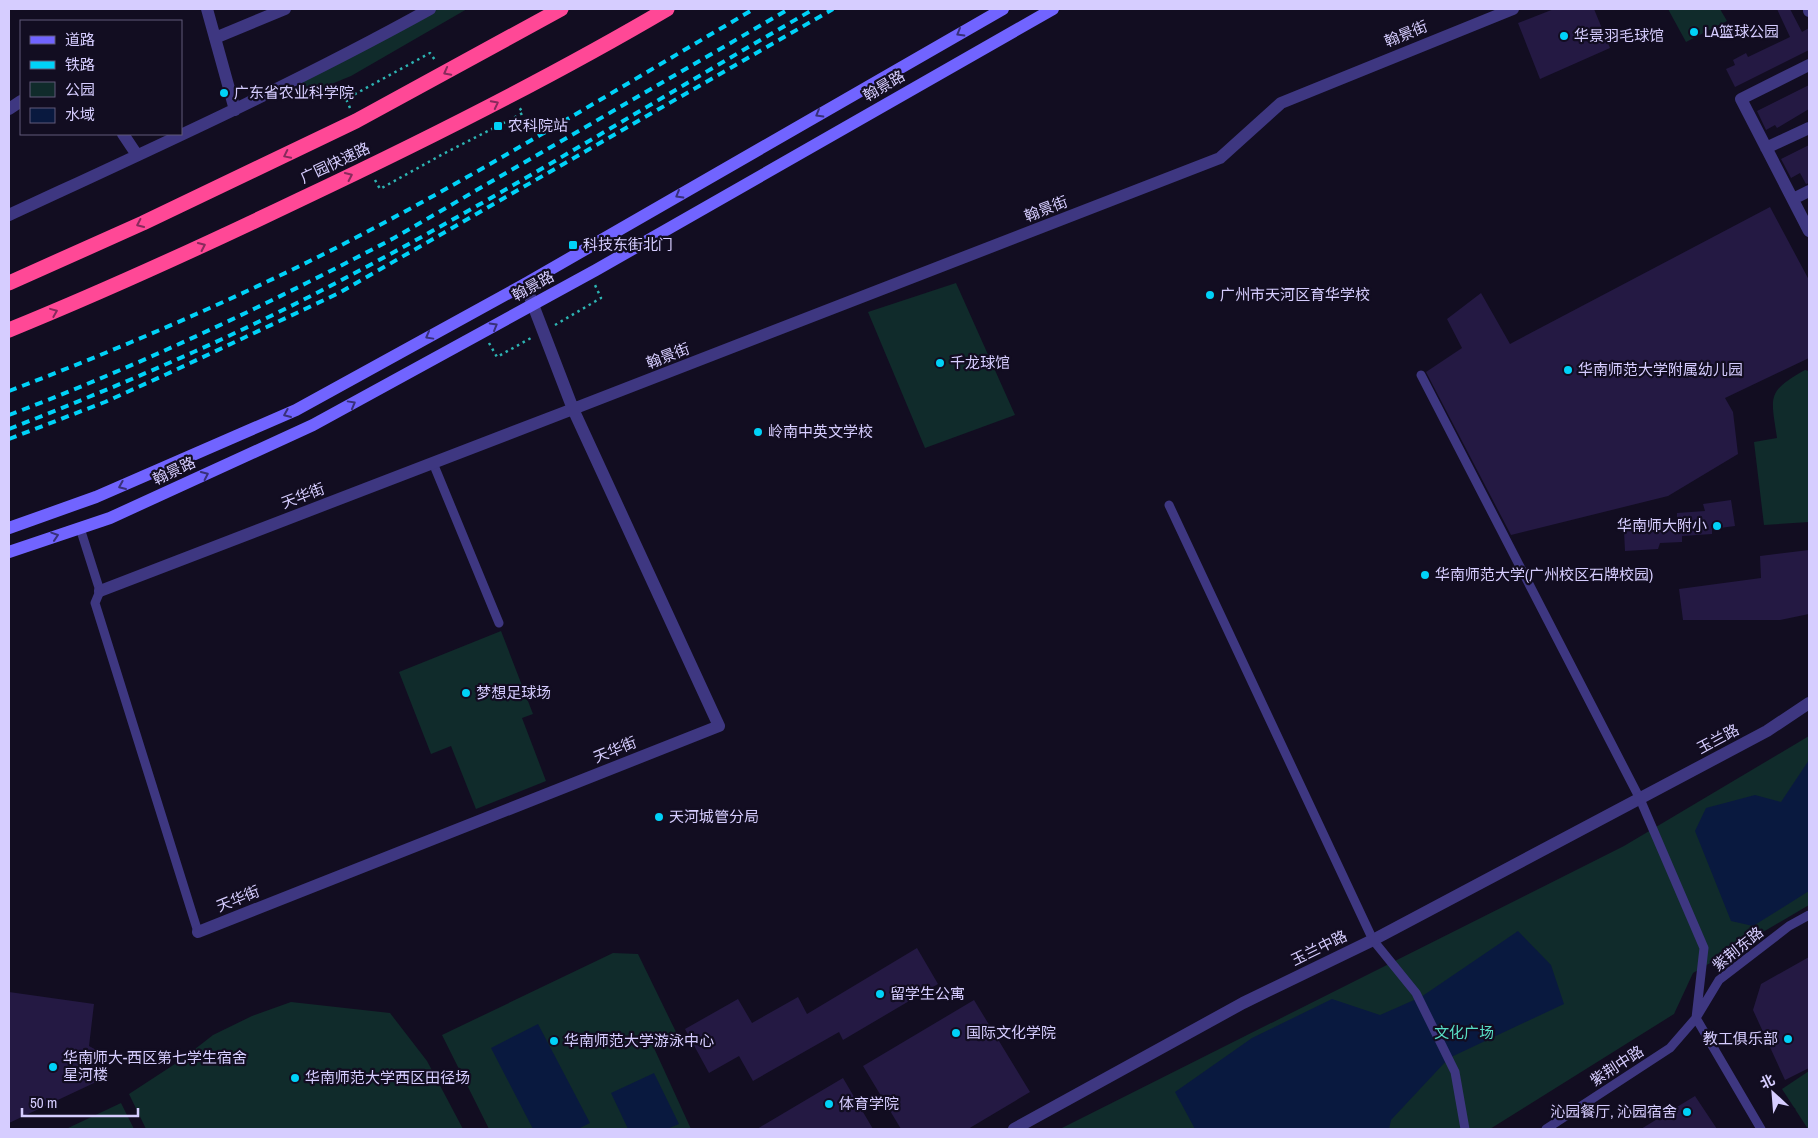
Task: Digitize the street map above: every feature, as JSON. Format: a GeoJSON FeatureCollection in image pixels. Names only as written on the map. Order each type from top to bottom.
{"type":"FeatureCollection","features":[{"type":"Feature","properties":{"kind":"highway"},"geometry":{"type":"LineString","coordinates":[[505,41],[549,9]]}},
{"type":"Feature","properties":{"kind":"highway","name":"广园快速路"},"geometry":{"type":"LineString","coordinates":[[9,283],[258,169],[356,121],[561,9]]}},
{"type":"Feature","properties":{"kind":"highway","name":"广园快速路"},"geometry":{"type":"LineString","coordinates":[[9,330],[187,253],[405,149],[529,86],[667,9]]}},
{"type":"Feature","properties":{"kind":"street"},"geometry":{"type":"LineString","coordinates":[[207,9],[235,110]]}},
{"type":"Feature","properties":{"kind":"street"},"geometry":{"type":"LineString","coordinates":[[215,38],[286,9]]}},
{"type":"Feature","properties":{"kind":"street"},"geometry":{"type":"LineString","coordinates":[[182,135],[352,52],[430,9]]}},
{"type":"Feature","properties":{"kind":"street","name":"翰景路"},"geometry":{"type":"LineString","coordinates":[[9,528],[96,497],[296,410],[525,284],[1003,9]]}},
{"type":"Feature","properties":{"kind":"street","name":"翰景路"},"geometry":{"type":"LineString","coordinates":[[9,552],[110,518],[313,425],[596,270],[1053,9]]}},
{"type":"Feature","properties":{"kind":"street","name":"翰景街"},"geometry":{"type":"LineString","coordinates":[[573,410],[1220,158],[1281,103],[1499,11],[1513,9]]}},
{"type":"Feature","properties":{"kind":"street"},"geometry":{"type":"LineString","coordinates":[[1809,65],[1741,99],[1809,232]]}},
{"type":"Feature","properties":{"kind":"street"},"geometry":{"type":"LineString","coordinates":[[9,109],[20,102]]}},
{"type":"Feature","properties":{"kind":"street"},"geometry":{"type":"LineString","coordinates":[[1766,148],[1809,128]]}},
{"type":"Feature","properties":{"kind":"street"},"geometry":{"type":"LineString","coordinates":[[124,135],[137,156]]}},
{"type":"Feature","properties":{"kind":"street"},"geometry":{"type":"LineString","coordinates":[[9,215],[182,135]]}},
{"type":"Feature","properties":{"kind":"street"},"geometry":{"type":"LineString","coordinates":[[1793,199],[1809,191]]}},
{"type":"Feature","properties":{"kind":"street","name":"天华街"},"geometry":{"type":"LineString","coordinates":[[198,932],[719,726],[573,410],[534,303],[525,284]]}},
{"type":"Feature","properties":{"kind":"street","name":"天华街"},"geometry":{"type":"LineString","coordinates":[[100,591],[573,410]]}},
{"type":"Feature","properties":{"kind":"street","name":"玉兰路"},"geometry":{"type":"LineString","coordinates":[[1640,799],[1767,731],[1809,703]]}},
{"type":"Feature","properties":{"kind":"street","name":"玉兰中路"},"geometry":{"type":"LineString","coordinates":[[1014,1129],[1242,1003],[1373,940],[1640,799]]}},
{"type":"Feature","properties":{"kind":"lane"},"geometry":{"type":"LineString","coordinates":[[1421,375],[1640,799],[1704,948],[1696,1018],[1761,1129]]}},
{"type":"Feature","properties":{"kind":"lane"},"geometry":{"type":"LineString","coordinates":[[433,463],[499,623]]}},
{"type":"Feature","properties":{"kind":"lane"},"geometry":{"type":"LineString","coordinates":[[1169,505],[1373,940],[1416,993],[1455,1072],[1465,1129]]}},
{"type":"Feature","properties":{"kind":"lane"},"geometry":{"type":"LineString","coordinates":[[80,528],[100,591],[95,603],[198,932]]}},
{"type":"Feature","properties":{"kind":"lane","name":"紫荆东路"},"geometry":{"type":"LineString","coordinates":[[1696,1018],[1719,980],[1789,926],[1809,915]]}},
{"type":"Feature","properties":{"kind":"lane","name":"紫荆中路"},"geometry":{"type":"LineString","coordinates":[[1546,1129],[1670,1048],[1696,1018]]}},
{"type":"Feature","properties":{"kind":"path"},"geometry":{"type":"LineString","coordinates":[[346,99],[430,53]]}},
{"type":"Feature","properties":{"kind":"path"},"geometry":{"type":"LineString","coordinates":[[380,189],[523,112]]}},
{"type":"Feature","properties":{"kind":"path"},"geometry":{"type":"LineString","coordinates":[[550,328],[601,298]]}},
{"type":"Feature","properties":{"kind":"path"},"geometry":{"type":"LineString","coordinates":[[496,357],[534,337]]}},
{"type":"Feature","properties":{"kind":"green space"},"geometry":{"type":"Polygon","coordinates":[[[427,9],[467,9],[351,76],[297,98],[297,79],[427,9]]]}},
{"type":"Feature","properties":{"kind":"green space","name":"LA篮球公园"},"geometry":{"type":"Polygon","coordinates":[[[1668,9],[1720,9],[1727,21],[1686,42],[1668,9]]]}},
{"type":"Feature","properties":{"kind":"green space","name":"千龙球馆"},"geometry":{"type":"Polygon","coordinates":[[[956,283],[1015,415],[925,448],[868,312],[956,283]]]}},
{"type":"Feature","properties":{"kind":"green space"},"geometry":{"type":"Polygon","coordinates":[[[1805,370],[1809,371],[1809,522],[1764,525],[1754,442],[1777,438],[1773,413],[1774,397],[1777,390],[1783,384],[1805,370]]]}},
{"type":"Feature","properties":{"kind":"green space","name":"梦想足球场"},"geometry":{"type":"Polygon","coordinates":[[[501,631],[533,714],[522,718],[546,781],[476,809],[451,746],[431,754],[399,672],[501,631]]]}},
{"type":"Feature","properties":{"kind":"green space","name":"文化广场"},"geometry":{"type":"Polygon","coordinates":[[[1809,736],[1809,905],[1693,973],[1674,1014],[1490,1129],[1060,1129],[1624,846],[1809,736]]]}},
{"type":"Feature","properties":{"kind":"green space","name":"华南师范大学游泳中心"},"geometry":{"type":"Polygon","coordinates":[[[613,953],[638,954],[676,1032],[654,1048],[691,1129],[489,1129],[442,1035],[613,953]]]}},
{"type":"Feature","properties":{"kind":"green space","name":"华南师范大学西区田径场"},"geometry":{"type":"Polygon","coordinates":[[[291,1002],[390,1013],[427,1061],[463,1129],[146,1129],[129,1094],[181,1060],[213,1035],[252,1016],[291,1002]]]}},
{"type":"Feature","properties":{"kind":"green space"},"geometry":{"type":"Polygon","coordinates":[[[1809,1071],[1809,1129],[1808,1129],[1782,1089],[1809,1071]]]}},
{"type":"Feature","properties":{"kind":"green space"},"geometry":{"type":"Polygon","coordinates":[[[121,1103],[134,1129],[66,1129],[121,1103]]]}},
{"type":"Feature","properties":{"kind":"water"},"geometry":{"type":"Polygon","coordinates":[[[1809,760],[1809,891],[1753,926],[1731,921],[1695,831],[1706,808],[1755,795],[1781,802],[1809,760]]]}},
{"type":"Feature","properties":{"kind":"water"},"geometry":{"type":"Polygon","coordinates":[[[1518,931],[1551,965],[1564,1004],[1449,1058],[1391,1120],[1389,1129],[1195,1129],[1175,1092],[1252,1038],[1332,999],[1380,1015],[1421,997],[1518,931]]]}},
{"type":"Feature","properties":{"kind":"water"},"geometry":{"type":"Polygon","coordinates":[[[538,1024],[590,1123],[578,1129],[533,1129],[491,1048],[538,1024]]]}},
{"type":"Feature","properties":{"kind":"water"},"geometry":{"type":"Polygon","coordinates":[[[654,1073],[679,1124],[667,1129],[628,1129],[611,1093],[654,1073]]]}},
{"type":"Feature","properties":{"kind":"building","name":"华景羽毛球馆"},"geometry":{"type":"Polygon","coordinates":[[[1554,9],[1594,9],[1610,48],[1540,79],[1518,23],[1554,9]]]}},
{"type":"Feature","properties":{"kind":"building"},"geometry":{"type":"Polygon","coordinates":[[[1777,9],[1790,9],[1802,32],[1809,28],[1809,50],[1735,87],[1726,69],[1735,65],[1733,60],[1746,53],[1748,57],[1790,37],[1777,9]]]}},
{"type":"Feature","properties":{"kind":"building"},"geometry":{"type":"Polygon","coordinates":[[[1809,85],[1809,109],[1777,128],[1775,125],[1766,130],[1757,111],[1809,85]]]}},
{"type":"Feature","properties":{"kind":"building"},"geometry":{"type":"Polygon","coordinates":[[[1809,145],[1809,183],[1806,184],[1800,173],[1791,178],[1781,159],[1809,145]]]}},
{"type":"Feature","properties":{"kind":"building","name":"华南师范大学附属幼儿园"},"geometry":{"type":"Polygon","coordinates":[[[1770,207],[1809,280],[1809,358],[1725,398],[1733,412],[1738,454],[1668,496],[1511,535],[1426,372],[1462,348],[1447,319],[1481,293],[1510,344],[1770,207]]]}},
{"type":"Feature","properties":{"kind":"building"},"geometry":{"type":"Polygon","coordinates":[[[1731,500],[1735,526],[1712,529],[1712,534],[1682,536],[1682,542],[1660,543],[1658,549],[1625,551],[1624,531],[1650,528],[1649,521],[1677,520],[1677,513],[1705,511],[1703,504],[1731,500]]]}},
{"type":"Feature","properties":{"kind":"building"},"geometry":{"type":"Polygon","coordinates":[[[1809,550],[1809,614],[1780,620],[1683,620],[1679,589],[1761,578],[1760,556],[1809,550]]]}},
{"type":"Feature","properties":{"kind":"building"},"geometry":{"type":"Polygon","coordinates":[[[917,948],[938,984],[843,1040],[839,1032],[753,1081],[739,1056],[709,1073],[685,1029],[738,999],[752,1023],[798,997],[807,1014],[917,948]]]}},
{"type":"Feature","properties":{"kind":"building","name":"教工俱乐部"},"geometry":{"type":"Polygon","coordinates":[[[1809,957],[1809,1068],[1785,1080],[1753,1010],[1761,984],[1809,957]]]}},
{"type":"Feature","properties":{"kind":"building","name":"华南师大-西区第七学生宿舍 星河楼"},"geometry":{"type":"Polygon","coordinates":[[[9,992],[94,1004],[89,1046],[98,1051],[96,1082],[9,1123],[9,992]]]}},
{"type":"Feature","properties":{"kind":"building","name":"国际文化学院"},"geometry":{"type":"Polygon","coordinates":[[[974,1000],[1030,1092],[968,1129],[901,1129],[863,1066],[974,1000]]]}},
{"type":"Feature","properties":{"kind":"building","name":"体育学院"},"geometry":{"type":"Polygon","coordinates":[[[843,1078],[873,1129],[757,1129],[843,1078]]]}},
{"type":"Feature","properties":{"kind":"building","name":"沁园餐厅, 沁园宿舍"},"geometry":{"type":"Polygon","coordinates":[[[1695,1096],[1717,1129],[1641,1129],[1695,1096]]]}},
{"type":"Feature","properties":{"kind":"railway"},"geometry":{"type":"LineString","coordinates":[[9,391],[165,328],[318,257],[483,168],[754,9]]}},
{"type":"Feature","properties":{"kind":"railway"},"geometry":{"type":"LineString","coordinates":[[9,415],[107,376],[156,354],[252,310],[347,263],[394,238],[789,9]]}},
{"type":"Feature","properties":{"kind":"railway"},"geometry":{"type":"LineString","coordinates":[[9,429],[173,361],[254,324],[334,284],[515,184],[814,9]]}},
{"type":"Feature","properties":{"kind":"railway"},"geometry":{"type":"LineString","coordinates":[[9,439],[105,402],[339,293],[833,9]]}},
{"type":"Feature","properties":{"kind":"place","name":"LA篮球公园"},"geometry":{"type":"Point","coordinates":[1694,32]}},
{"type":"Feature","properties":{"kind":"place","name":"华景羽毛球馆"},"geometry":{"type":"Point","coordinates":[1564,36]}},
{"type":"Feature","properties":{"kind":"place","name":"广东省农业科学院"},"geometry":{"type":"Point","coordinates":[224,93]}},
{"type":"Feature","properties":{"kind":"place","name":"农科院站"},"geometry":{"type":"Point","coordinates":[498,126]}},
{"type":"Feature","properties":{"kind":"place","name":"科技东街北门"},"geometry":{"type":"Point","coordinates":[573,245]}},
{"type":"Feature","properties":{"kind":"place","name":"广州市天河区育华学校"},"geometry":{"type":"Point","coordinates":[1210,295]}},
{"type":"Feature","properties":{"kind":"place","name":"千龙球馆"},"geometry":{"type":"Point","coordinates":[940,363]}},
{"type":"Feature","properties":{"kind":"place","name":"华南师范大学附属幼儿园"},"geometry":{"type":"Point","coordinates":[1568,370]}},
{"type":"Feature","properties":{"kind":"place","name":"岭南中英文学校"},"geometry":{"type":"Point","coordinates":[758,432]}},
{"type":"Feature","properties":{"kind":"place","name":"华南师大附小"},"geometry":{"type":"Point","coordinates":[1717,526]}},
{"type":"Feature","properties":{"kind":"place","name":"华南师范大学(广州校区石牌校园)"},"geometry":{"type":"Point","coordinates":[1425,575]}},
{"type":"Feature","properties":{"kind":"place","name":"梦想足球场"},"geometry":{"type":"Point","coordinates":[466,693]}},
{"type":"Feature","properties":{"kind":"place","name":"天河城管分局"},"geometry":{"type":"Point","coordinates":[659,817]}},
{"type":"Feature","properties":{"kind":"place","name":"留学生公寓"},"geometry":{"type":"Point","coordinates":[880,994]}},
{"type":"Feature","properties":{"kind":"place","name":"国际文化学院"},"geometry":{"type":"Point","coordinates":[956,1033]}},
{"type":"Feature","properties":{"kind":"place","name":"教工俱乐部"},"geometry":{"type":"Point","coordinates":[1788,1039]}},
{"type":"Feature","properties":{"kind":"place","name":"华南师范大学游泳中心"},"geometry":{"type":"Point","coordinates":[554,1041]}},
{"type":"Feature","properties":{"kind":"place","name":"华南师大-西区第七学生宿舍 星河楼"},"geometry":{"type":"Point","coordinates":[53,1067]}},
{"type":"Feature","properties":{"kind":"place","name":"华南师范大学西区田径场"},"geometry":{"type":"Point","coordinates":[295,1078]}},
{"type":"Feature","properties":{"kind":"place","name":"体育学院"},"geometry":{"type":"Point","coordinates":[829,1104]}},
{"type":"Feature","properties":{"kind":"place","name":"沁园餐厅, 沁园宿舍"},"geometry":{"type":"Point","coordinates":[1687,1112]}}]}
